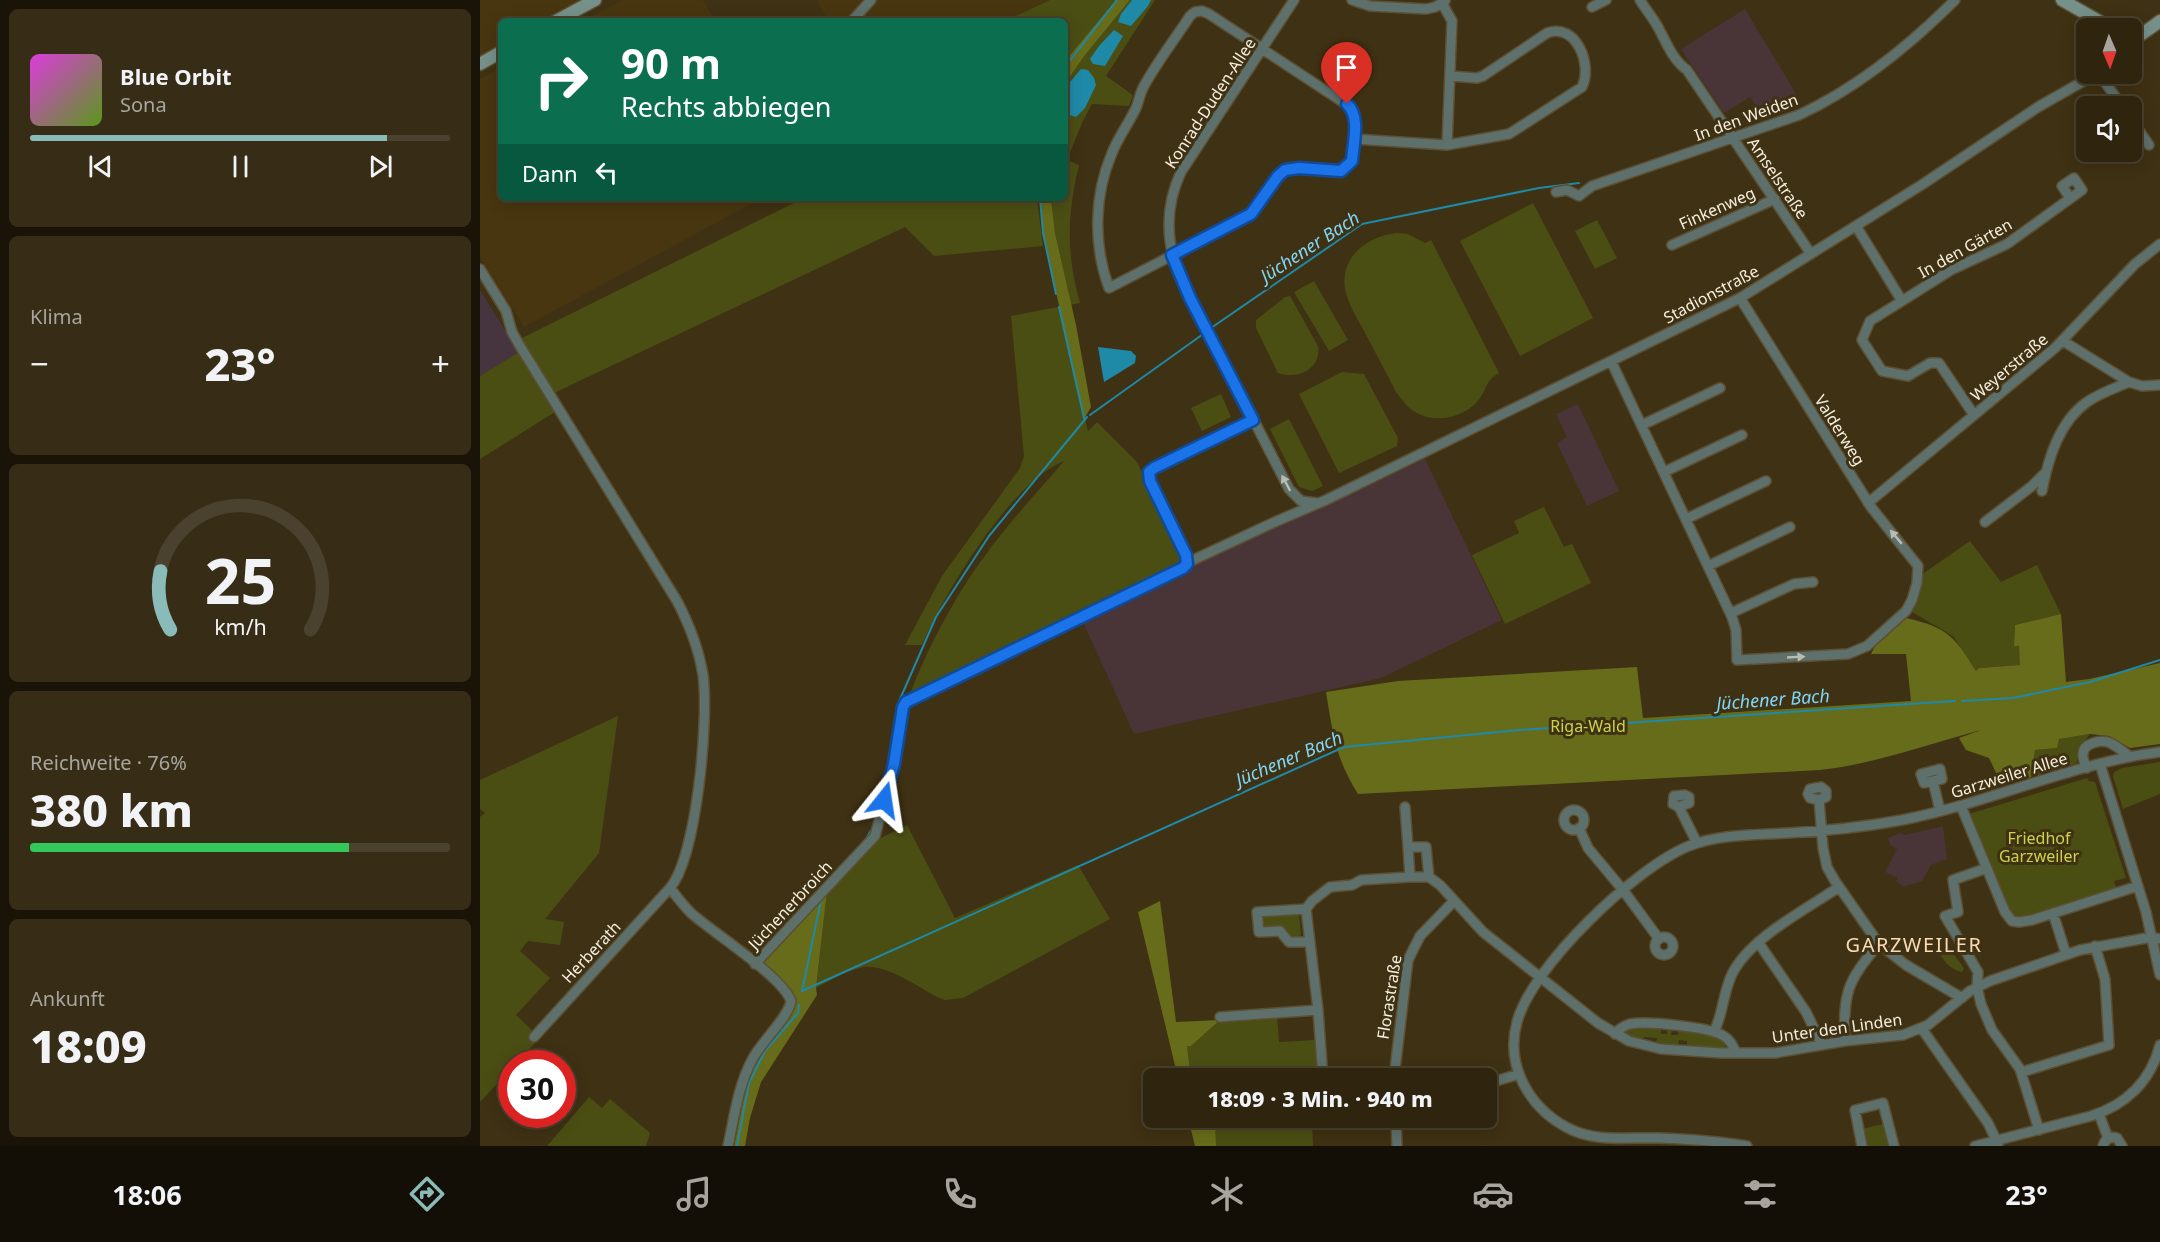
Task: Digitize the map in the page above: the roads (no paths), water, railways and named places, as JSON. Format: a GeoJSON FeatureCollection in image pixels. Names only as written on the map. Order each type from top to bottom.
{"type":"FeatureCollection","features":[{"type":"Feature","properties":{"kind":"main road"},"geometry":{"type":"LineString","coordinates":[[562,18],[595,0]]}},
{"type":"Feature","properties":{"kind":"main road"},"geometry":{"type":"LineString","coordinates":[[2068,2],[2094,18]]}},
{"type":"Feature","properties":{"kind":"main road"},"geometry":{"type":"LineString","coordinates":[[2142,32],[2160,21]]}},
{"type":"Feature","properties":{"kind":"main road"},"geometry":{"type":"LineString","coordinates":[[480,64],[498,54]]}},
{"type":"Feature","properties":{"kind":"street"},"geometry":{"type":"LineString","coordinates":[[855,18],[871,0]]}},
{"type":"Feature","properties":{"kind":"street","name":"Konrad-Duden-Allee"},"geometry":{"type":"LineString","coordinates":[[1294,0],[1178,180],[1171,200],[1169,240],[1181,278],[1204,326],[1290,491],[1298,499]]}},
{"type":"Feature","properties":{"kind":"street"},"geometry":{"type":"LineString","coordinates":[[1352,0],[1370,6],[1424,9],[1444,2],[1452,21],[1447,145]]}},
{"type":"Feature","properties":{"kind":"street"},"geometry":{"type":"LineString","coordinates":[[1592,7],[1606,0]]}},
{"type":"Feature","properties":{"kind":"street","name":"Amselstraße"},"geometry":{"type":"LineString","coordinates":[[1640,0],[1659,28],[1666,44],[1703,93],[1811,254]]}},
{"type":"Feature","properties":{"kind":"street","name":"In den Weiden"},"geometry":{"type":"LineString","coordinates":[[1556,192],[1567,190],[1579,196],[1592,186],[1799,116],[1828,100],[1906,45],[1955,0]]}},
{"type":"Feature","properties":{"kind":"street"},"geometry":{"type":"LineString","coordinates":[[1200,11],[1209,14],[1349,106],[1354,116],[1354,140],[1352,161],[1341,171],[1299,168],[1285,170],[1278,176],[1251,214],[1108,288],[1100,262],[1098,222],[1102,184],[1112,152],[1135,110],[1145,83],[1193,13],[1200,11]]}},
{"type":"Feature","properties":{"kind":"street"},"geometry":{"type":"LineString","coordinates":[[1354,140],[1447,145],[1505,135],[1518,130],[1582,87],[1585,80],[1586,63],[1584,56],[1570,36],[1557,31],[1547,33],[1484,76],[1477,78],[1450,76]]}},
{"type":"Feature","properties":{"kind":"street","name":"Stadionstraße"},"geometry":{"type":"LineString","coordinates":[[904,704],[1183,568],[1188,560],[1193,560],[1319,503],[1740,298],[1923,184],[2038,107],[2079,84]]}},
{"type":"Feature","properties":{"kind":"street"},"geometry":{"type":"LineString","coordinates":[[2105,84],[2114,96]]}},
{"type":"Feature","properties":{"kind":"street"},"geometry":{"type":"LineString","coordinates":[[2142,134],[2150,145]]}},
{"type":"Feature","properties":{"kind":"street","name":"In den Gärten"},"geometry":{"type":"LineString","coordinates":[[1974,415],[1939,363],[1930,363],[1908,376],[1882,371],[1862,340],[1870,321],[1951,270],[2007,244],[2070,198]]}},
{"type":"Feature","properties":{"kind":"street","name":"Finkenweg"},"geometry":{"type":"LineString","coordinates":[[1672,245],[1775,199]]}},
{"type":"Feature","properties":{"kind":"street"},"geometry":{"type":"LineString","coordinates":[[1856,226],[1902,301]]}},
{"type":"Feature","properties":{"kind":"street","name":"Weyerstraße"},"geometry":{"type":"LineString","coordinates":[[1868,503],[2063,341],[2135,264],[2160,244]]}},
{"type":"Feature","properties":{"kind":"street","name":"Herberath"},"geometry":{"type":"LineString","coordinates":[[480,268],[506,310],[511,329],[677,601],[702,668],[705,696],[692,831],[681,871],[670,888],[534,1036]]}},
{"type":"Feature","properties":{"kind":"street","name":"Valderweg"},"geometry":{"type":"LineString","coordinates":[[1731,613],[1736,630],[1737,660],[1848,654],[1860,650],[1873,641],[1906,611],[1912,600],[1918,574],[1915,561],[1868,503],[1740,298]]}},
{"type":"Feature","properties":{"kind":"street"},"geometry":{"type":"LineString","coordinates":[[2063,341],[2129,382],[2142,386],[2160,386]]}},
{"type":"Feature","properties":{"kind":"street"},"geometry":{"type":"LineString","coordinates":[[1611,361],[1731,613],[1794,584],[1813,582]]}},
{"type":"Feature","properties":{"kind":"street"},"geometry":{"type":"LineString","coordinates":[[2042,491],[2046,472],[2063,429],[2077,411],[2092,398],[2129,382]]}},
{"type":"Feature","properties":{"kind":"street"},"geometry":{"type":"LineString","coordinates":[[1642,425],[1720,388]]}},
{"type":"Feature","properties":{"kind":"street"},"geometry":{"type":"LineString","coordinates":[[1188,560],[1150,481],[1149,472],[1253,420]]}},
{"type":"Feature","properties":{"kind":"street"},"geometry":{"type":"LineString","coordinates":[[1664,472],[1742,435]]}},
{"type":"Feature","properties":{"kind":"street"},"geometry":{"type":"LineString","coordinates":[[1985,522],[2036,483],[2046,472]]}},
{"type":"Feature","properties":{"kind":"street"},"geometry":{"type":"LineString","coordinates":[[1686,519],[1766,481]]}},
{"type":"Feature","properties":{"kind":"street"},"geometry":{"type":"LineString","coordinates":[[1281,519],[1298,499],[1319,503]]}},
{"type":"Feature","properties":{"kind":"street"},"geometry":{"type":"LineString","coordinates":[[1708,566],[1790,526]]}},
{"type":"Feature","properties":{"kind":"street","name":"Jüchenerbroich"},"geometry":{"type":"LineString","coordinates":[[728,1146],[741,1088],[750,1063],[791,1004],[787,993],[755,964],[875,836],[894,764],[904,704]]}},
{"type":"Feature","properties":{"kind":"street","name":"Garzweiler Allee"},"geometry":{"type":"LineString","coordinates":[[2087,768],[2083,757],[2084,750],[2090,744],[2110,743],[2130,757]]}},
{"type":"Feature","properties":{"kind":"street","name":"Garzweiler Allee"},"geometry":{"type":"LineString","coordinates":[[1747,1146],[1639,1142],[1598,1137],[1567,1128],[1537,1105],[1519,1074],[1514,1048],[1516,1023],[1523,1006],[1541,978],[1579,931],[1623,890],[1659,862],[1697,843],[1890,822],[1961,806],[2100,764],[2160,752]]}},
{"type":"Feature","properties":{"kind":"street"},"geometry":{"type":"LineString","coordinates":[[2100,764],[2156,938],[2160,975]]}},
{"type":"Feature","properties":{"kind":"street","name":"Garzweiler Allee"},"geometry":{"type":"LineString","coordinates":[[1933,781],[1940,811]]}},
{"type":"Feature","properties":{"kind":"street"},"geometry":{"type":"LineString","coordinates":[[1819,800],[1826,862],[1839,887],[1879,944],[1899,961],[1962,998]]}},
{"type":"Feature","properties":{"kind":"street"},"geometry":{"type":"LineString","coordinates":[[1961,806],[2007,916],[2015,922],[2024,922],[2138,886]]}},
{"type":"Feature","properties":{"kind":"street"},"geometry":{"type":"LineString","coordinates":[[1406,807],[1410,877]]}},
{"type":"Feature","properties":{"kind":"street"},"geometry":{"type":"LineString","coordinates":[[1679,807],[1697,843]]}},
{"type":"Feature","properties":{"kind":"street"},"geometry":{"type":"LineString","coordinates":[[1579,828],[1587,848],[1623,890],[1659,939]]}},
{"type":"Feature","properties":{"kind":"street"},"geometry":{"type":"LineString","coordinates":[[1322,1068],[1306,909],[1312,901],[1330,887],[1352,885],[1360,880],[1429,877],[1428,849],[1424,846],[1408,847]]}},
{"type":"Feature","properties":{"kind":"street"},"geometry":{"type":"LineString","coordinates":[[1987,868],[1953,880],[1958,912],[1945,916],[1978,972],[1977,987],[1981,1004],[1992,1030],[2022,1072],[2039,1130]]}},
{"type":"Feature","properties":{"kind":"street","name":"Unter den Linden"},"geometry":{"type":"LineString","coordinates":[[1429,877],[1437,882],[1483,932],[1541,978],[1615,1034],[1650,1047],[1736,1053],[1785,1052],[1845,1041],[1895,1036],[1922,1029],[1977,987],[2066,954],[2095,946],[2156,938]]}},
{"type":"Feature","properties":{"kind":"street"},"geometry":{"type":"LineString","coordinates":[[1714,1032],[1731,977],[1740,961],[1758,942],[1839,887]]}},
{"type":"Feature","properties":{"kind":"street"},"geometry":{"type":"LineString","coordinates":[[670,888],[692,914],[755,964]]}},
{"type":"Feature","properties":{"kind":"street","name":"Florastraße"},"geometry":{"type":"LineString","coordinates":[[1395,1068],[1408,960],[1420,936],[1454,901]]}},
{"type":"Feature","properties":{"kind":"street"},"geometry":{"type":"LineString","coordinates":[[1306,909],[1257,912],[1259,932],[1278,930],[1289,942],[1310,942]]}},
{"type":"Feature","properties":{"kind":"street"},"geometry":{"type":"LineString","coordinates":[[2053,913],[2066,954]]}},
{"type":"Feature","properties":{"kind":"street"},"geometry":{"type":"LineString","coordinates":[[1758,942],[1806,1012],[1822,1045]]}},
{"type":"Feature","properties":{"kind":"street"},"geometry":{"type":"LineString","coordinates":[[1845,1041],[1844,1008],[1851,982],[1859,967],[1879,944]]}},
{"type":"Feature","properties":{"kind":"street"},"geometry":{"type":"LineString","coordinates":[[2022,1072],[2109,1045],[2105,979],[2095,946]]}},
{"type":"Feature","properties":{"kind":"street"},"geometry":{"type":"LineString","coordinates":[[1220,1017],[1318,1010]]}},
{"type":"Feature","properties":{"kind":"street"},"geometry":{"type":"LineString","coordinates":[[1615,1034],[1624,1026],[1638,1024],[1714,1032],[1729,1040],[1736,1053]]}},
{"type":"Feature","properties":{"kind":"street"},"geometry":{"type":"LineString","coordinates":[[1922,1029],[1962,1083],[1998,1143]]}},
{"type":"Feature","properties":{"kind":"street"},"geometry":{"type":"LineString","coordinates":[[1975,1146],[1998,1143],[2099,1114],[2131,1095],[2156,1070],[2160,1045]]}},
{"type":"Feature","properties":{"kind":"street"},"geometry":{"type":"LineString","coordinates":[[1497,1081],[1519,1074]]}},
{"type":"Feature","properties":{"kind":"street"},"geometry":{"type":"LineString","coordinates":[[1862,1146],[1855,1110],[1883,1103],[1894,1146]]}},
{"type":"Feature","properties":{"kind":"street"},"geometry":{"type":"LineString","coordinates":[[2099,1114],[2105,1142],[2117,1138],[2121,1146]]}},
{"type":"Feature","properties":{"kind":"street"},"geometry":{"type":"LineString","coordinates":[[1396,1128],[1397,1146]]}},
{"type":"Feature","properties":{"kind":"water"},"geometry":{"type":"Polygon","coordinates":[[[1132,0],[1151,0],[1131,26],[1118,22],[1121,14],[1132,0]]]}},
{"type":"Feature","properties":{"kind":"water"},"geometry":{"type":"Polygon","coordinates":[[[1114,30],[1123,36],[1105,66],[1093,64],[1090,59],[1114,30]]]}},
{"type":"Feature","properties":{"kind":"water"},"geometry":{"type":"Polygon","coordinates":[[[1081,69],[1088,70],[1096,85],[1085,108],[1076,117],[1068,115],[1068,84],[1081,69]]]}},
{"type":"Feature","properties":{"kind":"water"},"geometry":{"type":"Polygon","coordinates":[[[1098,347],[1131,351],[1136,356],[1135,363],[1104,382],[1098,347]]]}},
{"type":"Feature","properties":{"kind":"waterway"},"geometry":{"type":"LineString","coordinates":[[1068,63],[1117,0]]}},
{"type":"Feature","properties":{"kind":"waterway","name":"Jüchener Bach"},"geometry":{"type":"LineString","coordinates":[[1211,328],[1362,224],[1539,188],[1579,183]]}},
{"type":"Feature","properties":{"kind":"waterway"},"geometry":{"type":"LineString","coordinates":[[1040,201],[1043,233],[1056,294]]}},
{"type":"Feature","properties":{"kind":"waterway"},"geometry":{"type":"LineString","coordinates":[[1059,307],[1084,418]]}},
{"type":"Feature","properties":{"kind":"waterway","name":"Jüchener Bach"},"geometry":{"type":"LineString","coordinates":[[1090,415],[1206,332]]}},
{"type":"Feature","properties":{"kind":"waterway","name":"Jüchener Bach"},"geometry":{"type":"LineString","coordinates":[[866,839],[873,827],[891,751],[897,706],[936,617],[989,536],[1087,417]]}},
{"type":"Feature","properties":{"kind":"waterway","name":"Jüchener Bach"},"geometry":{"type":"LineString","coordinates":[[1962,701],[2013,698],[2090,682],[2160,660]]}},
{"type":"Feature","properties":{"kind":"waterway","name":"Jüchener Bach"},"geometry":{"type":"LineString","coordinates":[[802,991],[1344,747],[1519,730],[1955,701]]}},
{"type":"Feature","properties":{"kind":"waterway","name":"Jüchener Bach"},"geometry":{"type":"LineString","coordinates":[[802,991],[821,900]]}},
{"type":"Feature","properties":{"kind":"waterway","name":"Jüchener Bach"},"geometry":{"type":"LineString","coordinates":[[737,1146],[749,1083],[765,1051],[798,1013],[799,1005]]}},
{"type":"Feature","properties":{"kind":"district","name":"GARZWEILER"},"geometry":{"type":"Point","coordinates":[1914,945]}},
{"type":"Feature","properties":{"kind":"park label","name":"Riga-Wald"},"geometry":{"type":"Point","coordinates":[1588,726]}},
{"type":"Feature","properties":{"kind":"park label","name":"Friedhof Garzweiler"},"geometry":{"type":"Point","coordinates":[2039,847]}}]}
